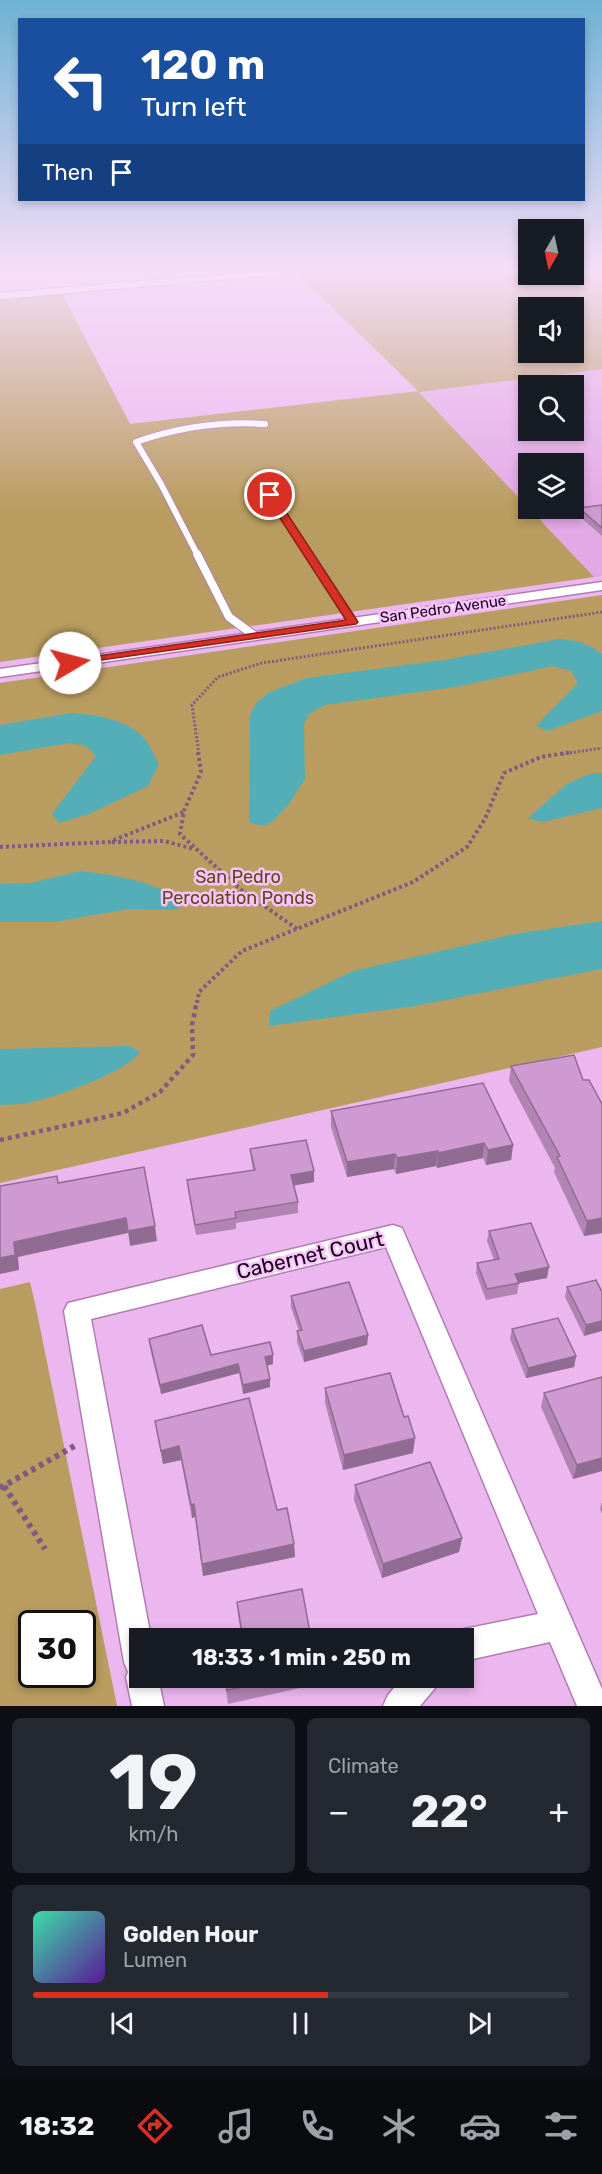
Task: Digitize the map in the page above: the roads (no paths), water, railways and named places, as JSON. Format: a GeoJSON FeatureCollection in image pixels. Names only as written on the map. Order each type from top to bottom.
{"type":"FeatureCollection","features":[{"type":"Feature","properties":{"kind":"street","name":"San Pedro Avenue"},"geometry":{"type":"LineString","coordinates":[[0,673],[602,586]]}},
{"type":"Feature","properties":{"kind":"street","name":"Cabernet Court"},"geometry":{"type":"LineString","coordinates":[[134,1628],[97,1434],[77,1311],[393,1235],[593,1706]]}},
{"type":"Feature","properties":{"kind":"street"},"geometry":{"type":"LineString","coordinates":[[474,1643],[559,1625]]}},
{"type":"Feature","properties":{"kind":"street"},"geometry":{"type":"LineString","coordinates":[[144,1688],[148,1706]]}},
{"type":"Feature","properties":{"kind":"street"},"geometry":{"type":"LineString","coordinates":[[399,1706],[415,1688]]}},
{"type":"Feature","properties":{"kind":"lane"},"geometry":{"type":"LineString","coordinates":[[255,636],[229,617],[161,484],[136,441],[165,430],[209,423],[236,421],[265,424]]}},
{"type":"Feature","properties":{"kind":"lane"},"geometry":{"type":"LineString","coordinates":[[270,495],[353,622]]}},
{"type":"Feature","properties":{"kind":"park label","name":"San Pedro Percolation Ponds"},"geometry":{"type":"Point","coordinates":[238,887]}}]}
